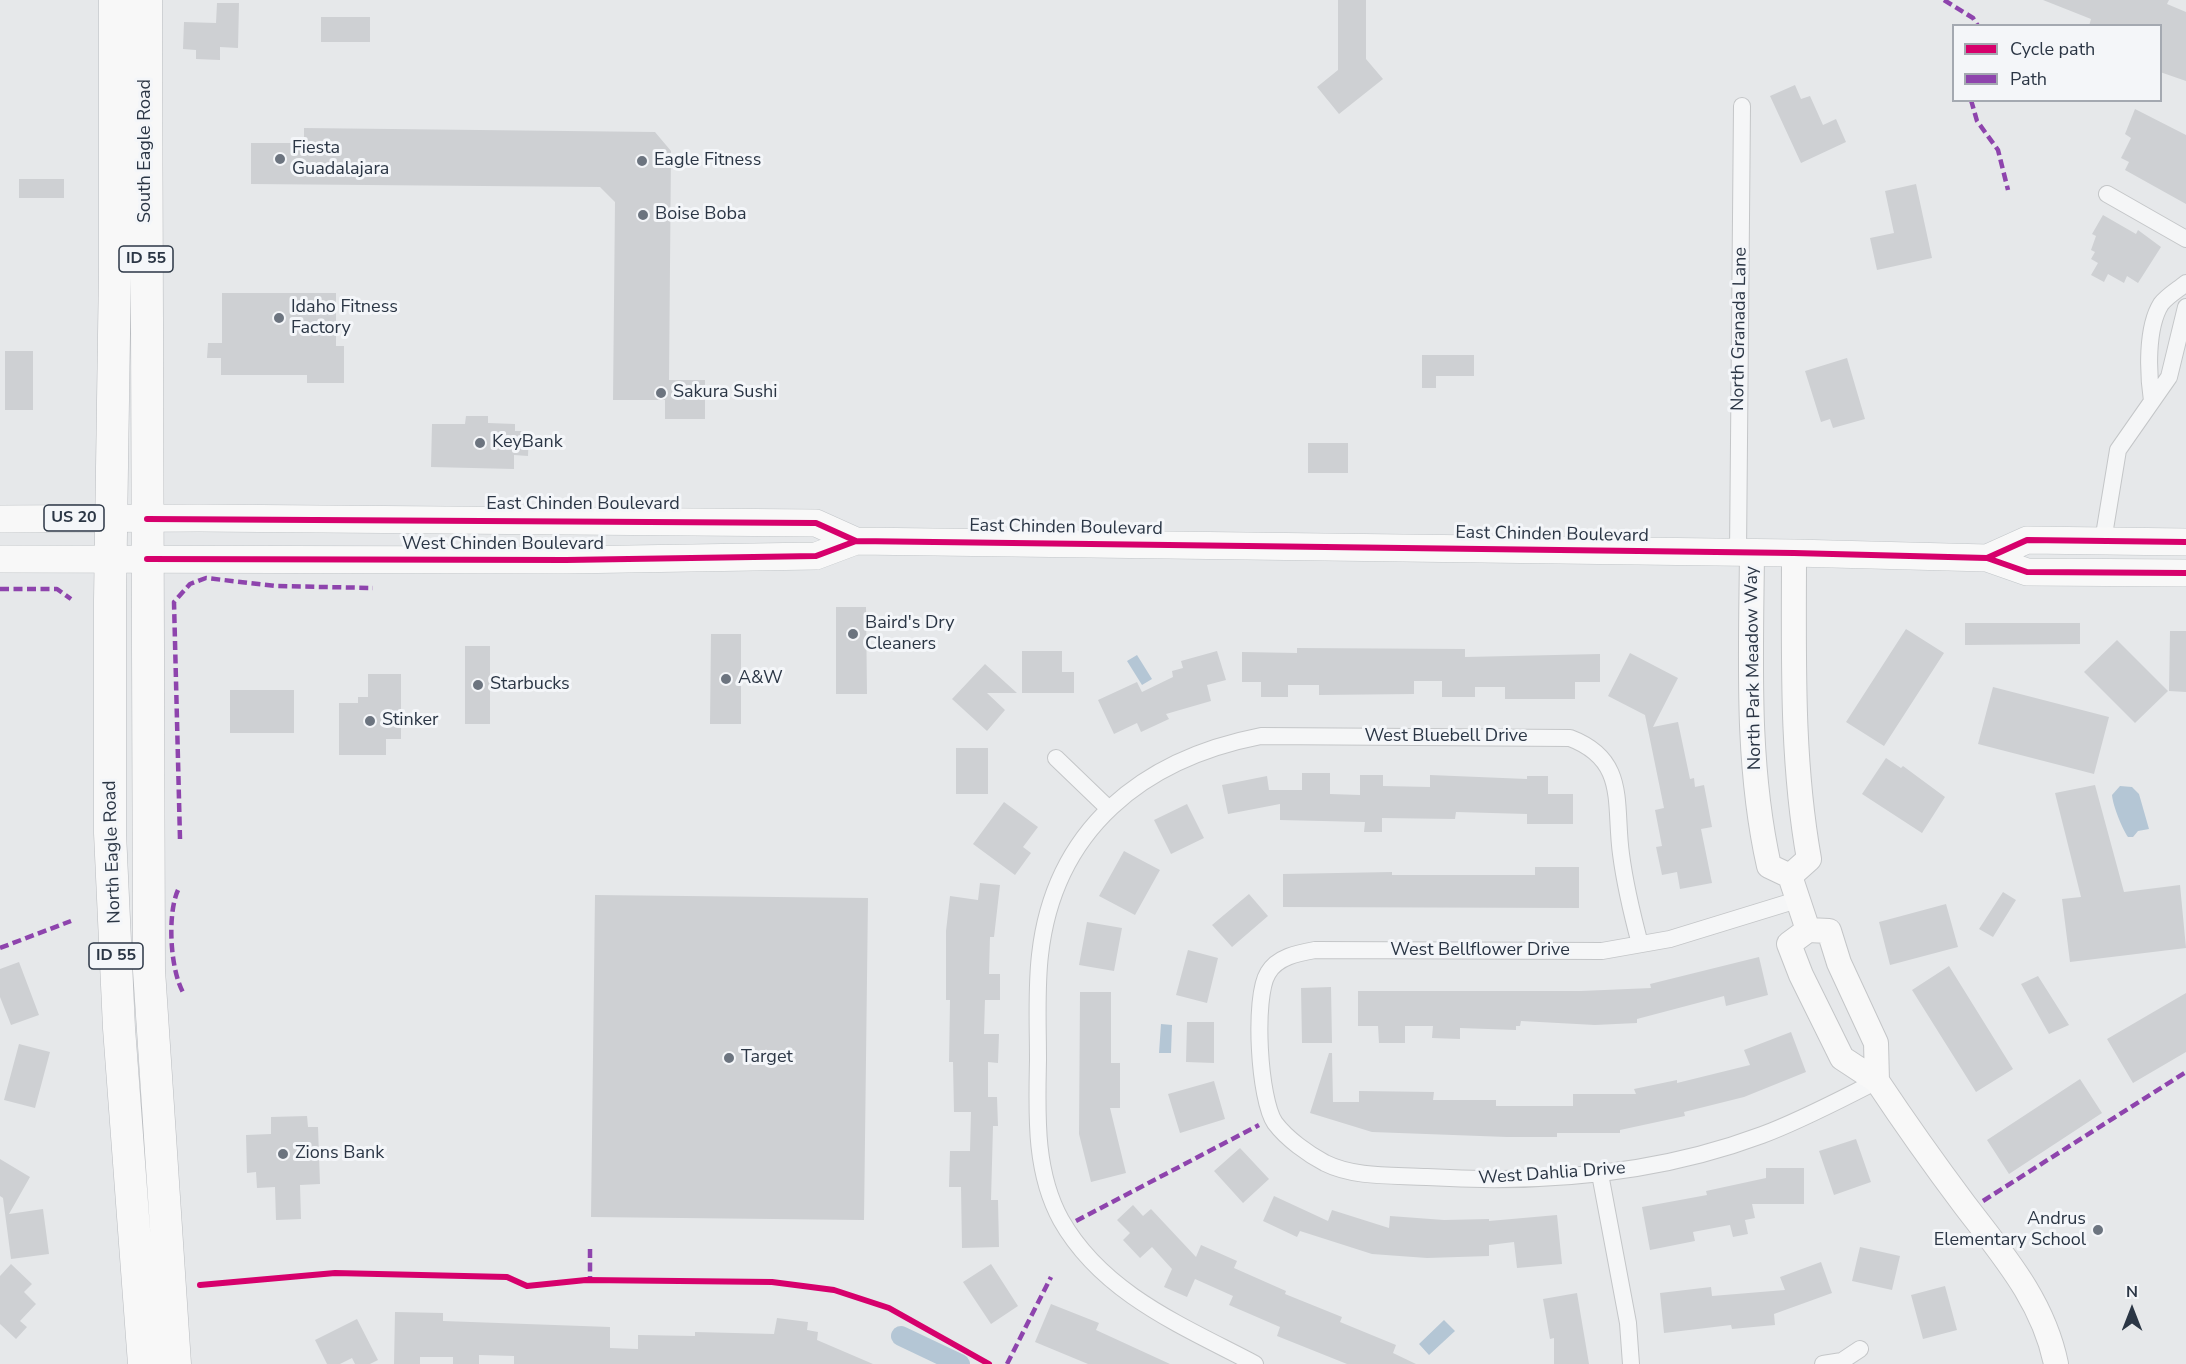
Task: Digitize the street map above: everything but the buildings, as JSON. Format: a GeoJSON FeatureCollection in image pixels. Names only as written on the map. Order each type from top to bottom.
{"type":"FeatureCollection","features":[{"type":"Feature","properties":{"kind":"highway","name":"South Eagle Road"},"geometry":{"type":"LineString","coordinates":[[111,518],[116,268],[115,0]]}},
{"type":"Feature","properties":{"kind":"highway","name":"South Eagle Road"},"geometry":{"type":"LineString","coordinates":[[146,0],[147,519]]}},
{"type":"Feature","properties":{"kind":"highway","name":"North Eagle Road"},"geometry":{"type":"LineString","coordinates":[[111,518],[110,833],[120,1038],[144,1364]]}},
{"type":"Feature","properties":{"kind":"highway","name":"North Eagle Road"},"geometry":{"type":"LineString","coordinates":[[147,519],[151,1023],[175,1364]]}},
{"type":"Feature","properties":{"kind":"main road","name":"East Chinden Boulevard"},"geometry":{"type":"LineString","coordinates":[[0,519],[741,521],[816,523],[856,541],[1794,553],[1987,558],[2027,572],[2186,573]]}},
{"type":"Feature","properties":{"kind":"main road"},"geometry":{"type":"LineString","coordinates":[[589,560],[632,541],[719,540],[741,521]]}},
{"type":"Feature","properties":{"kind":"main road","name":"East Chinden Boulevard"},"geometry":{"type":"LineString","coordinates":[[1987,558],[2027,540],[2186,542]]}},
{"type":"Feature","properties":{"kind":"main road","name":"West Chinden Boulevard"},"geometry":{"type":"LineString","coordinates":[[0,559],[589,560],[816,556],[856,541]]}},
{"type":"Feature","properties":{"kind":"street","name":"North Granada Lane"},"geometry":{"type":"LineString","coordinates":[[1742,106],[1745,553]]}},
{"type":"Feature","properties":{"kind":"street"},"geometry":{"type":"LineString","coordinates":[[2107,194],[2186,239]]}},
{"type":"Feature","properties":{"kind":"street"},"geometry":{"type":"LineString","coordinates":[[2152,401],[2149,376],[2152,333],[2162,304],[2186,283]]}},
{"type":"Feature","properties":{"kind":"street"},"geometry":{"type":"LineString","coordinates":[[2103,541],[2118,450],[2169,377],[2186,307]]}},
{"type":"Feature","properties":{"kind":"street","name":"North Park Meadow Way"},"geometry":{"type":"LineString","coordinates":[[1745,553],[1751,727],[1756,792],[1769,866],[1790,876]]}},
{"type":"Feature","properties":{"kind":"street"},"geometry":{"type":"LineString","coordinates":[[1794,553],[1794,724],[1798,786],[1809,859],[1790,876],[1808,930]]}},
{"type":"Feature","properties":{"kind":"street","name":"West Bluebell Drive"},"geometry":{"type":"LineString","coordinates":[[1254,1364],[1132,1297],[1090,1260],[1056,1209],[1040,1156],[1037,1126],[1040,956],[1056,886],[1079,844],[1109,809],[1144,781],[1182,759],[1222,744],[1261,736],[1570,738],[1590,745],[1605,760],[1615,779],[1621,853],[1630,907],[1640,944]]}},
{"type":"Feature","properties":{"kind":"street"},"geometry":{"type":"LineString","coordinates":[[1056,758],[1109,809]]}},
{"type":"Feature","properties":{"kind":"street","name":"West Bellflower Drive"},"geometry":{"type":"LineString","coordinates":[[1262,1077],[1260,995],[1268,972],[1290,955],[1315,950],[1602,951],[1670,939],[1797,900]]}},
{"type":"Feature","properties":{"kind":"street"},"geometry":{"type":"LineString","coordinates":[[1877,1081],[1876,1042],[1839,963],[1829,931],[1808,930],[1789,944],[1801,975],[1842,1058],[1877,1081],[1911,1134],[2029,1291],[2047,1328],[2056,1364]]}},
{"type":"Feature","properties":{"kind":"street","name":"West Dahlia Drive"},"geometry":{"type":"LineString","coordinates":[[1262,1077],[1265,1096],[1276,1125],[1308,1153],[1346,1171],[1496,1181],[1600,1174],[1662,1164],[1761,1135],[1809,1116],[1877,1081]]}},
{"type":"Feature","properties":{"kind":"street"},"geometry":{"type":"LineString","coordinates":[[1600,1174],[1628,1323],[1631,1364]]}},
{"type":"Feature","properties":{"kind":"street"},"geometry":{"type":"LineString","coordinates":[[1822,1364],[1842,1361],[1860,1349]]}},
{"type":"Feature","properties":{"kind":"water"},"geometry":{"type":"Polygon","coordinates":[[[1137,655],[1152,679],[1142,685],[1127,661],[1137,655]]]}},
{"type":"Feature","properties":{"kind":"water"},"geometry":{"type":"Polygon","coordinates":[[[2120,786],[2132,787],[2139,794],[2149,829],[2138,831],[2133,837],[2128,837],[2114,805],[2112,795],[2120,786]]]}},
{"type":"Feature","properties":{"kind":"water"},"geometry":{"type":"Polygon","coordinates":[[[1161,1024],[1172,1025],[1171,1053],[1159,1053],[1161,1024]]]}},
{"type":"Feature","properties":{"kind":"water"},"geometry":{"type":"Polygon","coordinates":[[[1444,1320],[1455,1331],[1429,1355],[1419,1344],[1444,1320]]]}},
{"type":"Feature","properties":{"kind":"waterway"},"geometry":{"type":"LineString","coordinates":[[901,1336],[960,1364]]}},
{"type":"Feature","properties":{"kind":"marked path"},"geometry":{"type":"LineString","coordinates":[[1944,0],[1973,18],[1977,24]]}},
{"type":"Feature","properties":{"kind":"marked path"},"geometry":{"type":"LineString","coordinates":[[1972,102],[1977,121],[1998,150],[2008,190]]}},
{"type":"Feature","properties":{"kind":"marked path"},"geometry":{"type":"LineString","coordinates":[[180,839],[174,602],[190,584],[206,578],[276,586],[373,588]]}},
{"type":"Feature","properties":{"kind":"marked path"},"geometry":{"type":"LineString","coordinates":[[0,589],[57,589],[71,599]]}},
{"type":"Feature","properties":{"kind":"marked path"},"geometry":{"type":"LineString","coordinates":[[178,890],[171,927],[173,957],[179,984],[184,994]]}},
{"type":"Feature","properties":{"kind":"marked path"},"geometry":{"type":"LineString","coordinates":[[0,948],[71,921]]}},
{"type":"Feature","properties":{"kind":"marked path"},"geometry":{"type":"LineString","coordinates":[[1983,1201],[2186,1072]]}},
{"type":"Feature","properties":{"kind":"marked path"},"geometry":{"type":"LineString","coordinates":[[1076,1221],[1259,1125]]}},
{"type":"Feature","properties":{"kind":"marked path"},"geometry":{"type":"LineString","coordinates":[[590,1249],[590,1280]]}},
{"type":"Feature","properties":{"kind":"marked path"},"geometry":{"type":"LineString","coordinates":[[1007,1364],[1051,1277]]}},
{"type":"Feature","properties":{"kind":"cycle path"},"geometry":{"type":"LineString","coordinates":[[147,519],[816,523],[856,541],[1794,553],[1987,558],[2027,572],[2186,573]]}},
{"type":"Feature","properties":{"kind":"cycle path"},"geometry":{"type":"LineString","coordinates":[[1987,558],[2027,540],[2186,542]]}},
{"type":"Feature","properties":{"kind":"cycle path"},"geometry":{"type":"LineString","coordinates":[[147,559],[566,560],[816,556],[856,541]]}},
{"type":"Feature","properties":{"kind":"cycle path"},"geometry":{"type":"LineString","coordinates":[[200,1285],[335,1273],[507,1277],[527,1286],[586,1280],[772,1282],[834,1290],[889,1308],[989,1364]]}},
{"type":"Feature","properties":{"kind":"place","name":"Fiesta Guadalajara"},"geometry":{"type":"Point","coordinates":[280,159]}},
{"type":"Feature","properties":{"kind":"place","name":"Eagle Fitness"},"geometry":{"type":"Point","coordinates":[642,161]}},
{"type":"Feature","properties":{"kind":"place","name":"Boise Boba"},"geometry":{"type":"Point","coordinates":[643,215]}},
{"type":"Feature","properties":{"kind":"place","name":"Idaho Fitness Factory"},"geometry":{"type":"Point","coordinates":[279,318]}},
{"type":"Feature","properties":{"kind":"place","name":"Sakura Sushi"},"geometry":{"type":"Point","coordinates":[661,393]}},
{"type":"Feature","properties":{"kind":"place","name":"KeyBank"},"geometry":{"type":"Point","coordinates":[480,443]}},
{"type":"Feature","properties":{"kind":"place","name":"Baird's Dry Cleaners"},"geometry":{"type":"Point","coordinates":[853,634]}},
{"type":"Feature","properties":{"kind":"place","name":"A&W"},"geometry":{"type":"Point","coordinates":[726,679]}},
{"type":"Feature","properties":{"kind":"place","name":"Starbucks"},"geometry":{"type":"Point","coordinates":[478,685]}},
{"type":"Feature","properties":{"kind":"place","name":"Stinker"},"geometry":{"type":"Point","coordinates":[370,721]}},
{"type":"Feature","properties":{"kind":"place","name":"Target"},"geometry":{"type":"Point","coordinates":[729,1058]}},
{"type":"Feature","properties":{"kind":"place","name":"Zions Bank"},"geometry":{"type":"Point","coordinates":[283,1154]}},
{"type":"Feature","properties":{"kind":"place","name":"Andrus Elementary School"},"geometry":{"type":"Point","coordinates":[2098,1230]}}]}
